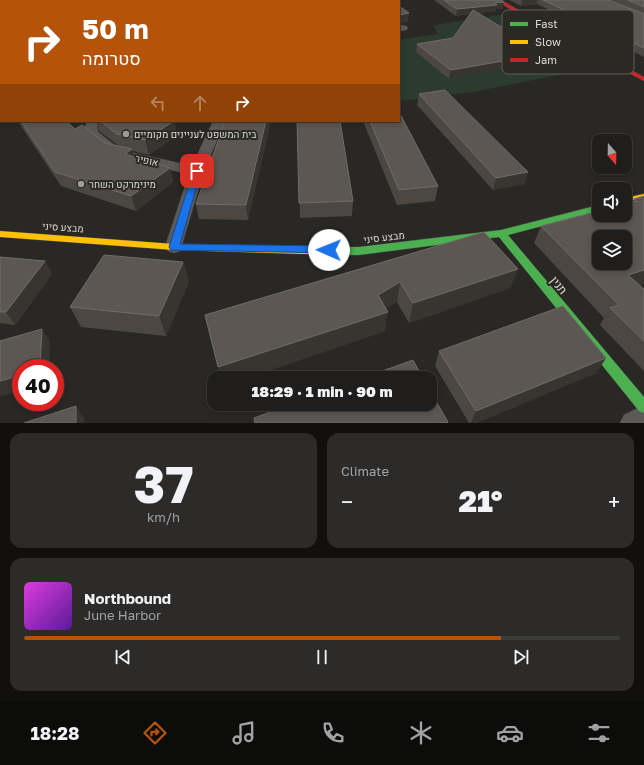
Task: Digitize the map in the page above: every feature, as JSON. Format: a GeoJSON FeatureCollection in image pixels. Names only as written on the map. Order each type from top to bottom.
{"type":"FeatureCollection","features":[{"type":"Feature","properties":{"kind":"street"},"geometry":{"type":"LineString","coordinates":[[498,0],[514,10]]}},
{"type":"Feature","properties":{"kind":"street"},"geometry":{"type":"LineString","coordinates":[[634,74],[644,79]]}},
{"type":"Feature","properties":{"kind":"street","name":"אופיר"},"geometry":{"type":"LineString","coordinates":[[92,122],[92,133],[116,152],[197,171]]}},
{"type":"Feature","properties":{"kind":"street"},"geometry":{"type":"LineString","coordinates":[[174,247],[197,171],[219,122]]}},
{"type":"Feature","properties":{"kind":"street"},"geometry":{"type":"LineString","coordinates":[[632,200],[644,197]]}},
{"type":"Feature","properties":{"kind":"street","name":"מבצע סיני"},"geometry":{"type":"LineString","coordinates":[[0,234],[174,247],[359,251],[501,233],[592,210]]}},
{"type":"Feature","properties":{"kind":"street","name":"תנין"},"geometry":{"type":"LineString","coordinates":[[501,233],[644,407]]}},
{"type":"Feature","properties":{"kind":"street"},"geometry":{"type":"LineString","coordinates":[[632,423],[644,417]]}},
{"type":"Feature","properties":{"kind":"green space"},"geometry":{"type":"Polygon","coordinates":[[[502,15],[502,74],[564,74],[473,92],[400,101],[400,40],[437,34],[434,25],[502,15]]]}},
{"type":"Feature","properties":{"kind":"building"},"geometry":{"type":"Polygon","coordinates":[[[444,0],[501,0],[504,2],[495,3],[497,5],[457,9],[444,0]]]}},
{"type":"Feature","properties":{"kind":"building"},"geometry":{"type":"Polygon","coordinates":[[[543,0],[609,0],[634,10],[564,10],[543,0]]]}},
{"type":"Feature","properties":{"kind":"building"},"geometry":{"type":"Polygon","coordinates":[[[628,0],[644,0],[644,7],[628,0]]]}},
{"type":"Feature","properties":{"kind":"building"},"geometry":{"type":"Polygon","coordinates":[[[400,7],[409,13],[400,15],[400,7]]]}},
{"type":"Feature","properties":{"kind":"building"},"geometry":{"type":"Polygon","coordinates":[[[473,10],[502,28],[502,61],[451,70],[417,44],[453,38],[473,10]]]}},
{"type":"Feature","properties":{"kind":"building"},"geometry":{"type":"Polygon","coordinates":[[[634,10],[644,14],[644,48],[634,43],[634,10]]]}},
{"type":"Feature","properties":{"kind":"building"},"geometry":{"type":"Polygon","coordinates":[[[445,90],[528,172],[496,178],[419,94],[445,90]]]}},
{"type":"Feature","properties":{"kind":"building"},"geometry":{"type":"Polygon","coordinates":[[[400,114],[438,186],[399,190],[370,122],[400,122],[400,114]]]}},
{"type":"Feature","properties":{"kind":"building"},"geometry":{"type":"Polygon","coordinates":[[[22,122],[67,122],[75,129],[82,125],[105,143],[132,149],[125,154],[170,168],[131,196],[55,172],[22,122]]]}},
{"type":"Feature","properties":{"kind":"building"},"geometry":{"type":"Polygon","coordinates":[[[101,122],[172,122],[145,140],[117,134],[101,122]]]}},
{"type":"Feature","properties":{"kind":"building"},"geometry":{"type":"Polygon","coordinates":[[[225,122],[266,122],[246,205],[196,204],[225,122]]]}},
{"type":"Feature","properties":{"kind":"building"},"geometry":{"type":"Polygon","coordinates":[[[297,122],[340,122],[353,201],[299,203],[297,122]]]}},
{"type":"Feature","properties":{"kind":"building"},"geometry":{"type":"Polygon","coordinates":[[[644,196],[644,270],[628,275],[644,289],[644,341],[610,308],[619,305],[541,226],[592,213],[592,222],[632,222],[632,202],[637,201],[634,199],[644,196]]]}},
{"type":"Feature","properties":{"kind":"building"},"geometry":{"type":"Polygon","coordinates":[[[484,232],[518,269],[413,303],[400,282],[378,295],[388,312],[218,367],[205,315],[484,232]]]}},
{"type":"Feature","properties":{"kind":"building"},"geometry":{"type":"Polygon","coordinates":[[[104,255],[183,262],[159,316],[70,307],[104,255]]]}},
{"type":"Feature","properties":{"kind":"building"},"geometry":{"type":"Polygon","coordinates":[[[0,257],[45,261],[6,312],[0,312],[0,257]]]}},
{"type":"Feature","properties":{"kind":"building"},"geometry":{"type":"Polygon","coordinates":[[[563,306],[606,358],[476,411],[439,351],[563,306]]]}},
{"type":"Feature","properties":{"kind":"building"},"geometry":{"type":"Polygon","coordinates":[[[42,329],[40,359],[12,359],[12,378],[0,381],[0,341],[42,329]]]}},
{"type":"Feature","properties":{"kind":"building"},"geometry":{"type":"Polygon","coordinates":[[[413,360],[419,371],[382,371],[413,360]]]}},
{"type":"Feature","properties":{"kind":"building"},"geometry":{"type":"Polygon","coordinates":[[[437,403],[448,422],[255,423],[254,418],[273,411],[437,411],[437,403]]]}},
{"type":"Feature","properties":{"kind":"building"},"geometry":{"type":"Polygon","coordinates":[[[76,406],[76,423],[24,423],[64,411],[76,406]]]}},
{"type":"Feature","properties":{"kind":"traffic: fast"},"geometry":{"type":"LineString","coordinates":[[337,251],[359,251],[501,233],[592,210]]}},
{"type":"Feature","properties":{"kind":"traffic: fast"},"geometry":{"type":"LineString","coordinates":[[501,233],[644,407]]}},
{"type":"Feature","properties":{"kind":"traffic: slow"},"geometry":{"type":"LineString","coordinates":[[632,200],[644,197]]}},
{"type":"Feature","properties":{"kind":"traffic: slow"},"geometry":{"type":"LineString","coordinates":[[0,234],[174,247],[337,251]]}},
{"type":"Feature","properties":{"kind":"traffic: jam"},"geometry":{"type":"LineString","coordinates":[[498,0],[515,10]]}},
{"type":"Feature","properties":{"kind":"traffic: jam"},"geometry":{"type":"LineString","coordinates":[[634,74],[644,79]]}},
{"type":"Feature","properties":{"kind":"place","name":"בית המשפט לעניינים מקומיים"},"geometry":{"type":"Point","coordinates":[126,134]}},
{"type":"Feature","properties":{"kind":"place","name":"מינימרקט השחר"},"geometry":{"type":"Point","coordinates":[81,184]}},
{"type":"Feature","properties":{"kind":"route"},"geometry":{"type":"LineString","coordinates":[[197,171],[174,247],[329,250]]}}]}
